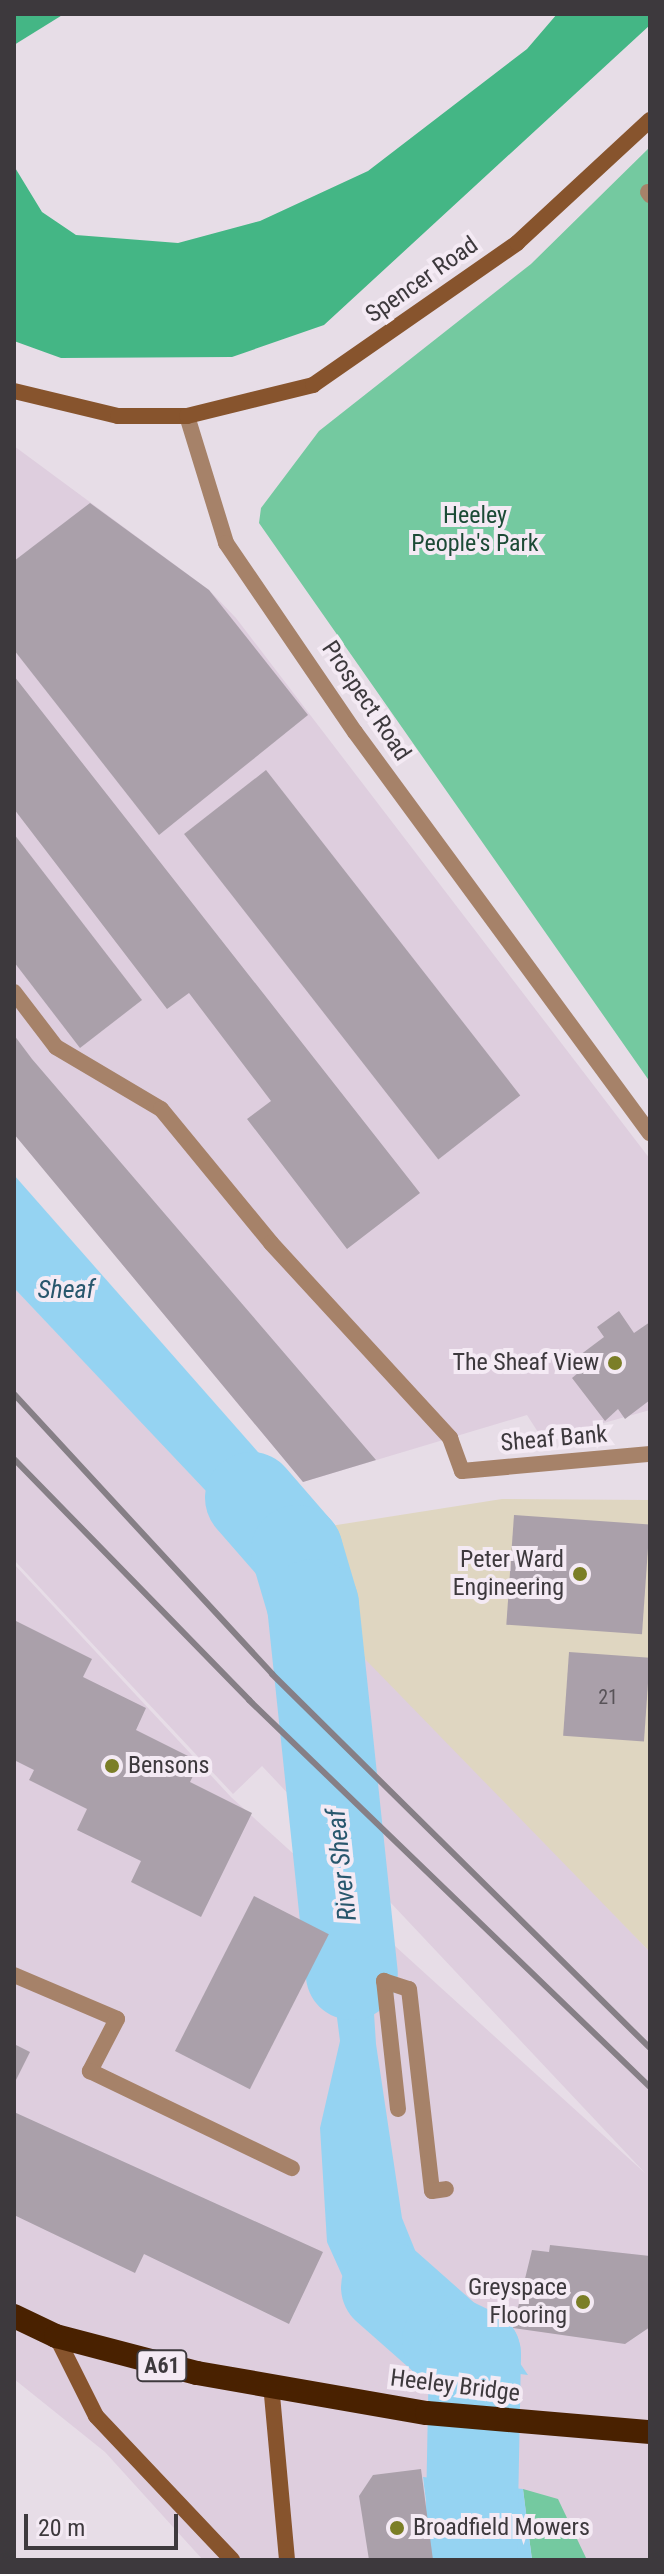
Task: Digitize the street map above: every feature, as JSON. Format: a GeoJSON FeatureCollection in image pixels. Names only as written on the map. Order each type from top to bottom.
{"type":"FeatureCollection","features":[{"type":"Feature","properties":{"kind":"highway","name":"A61"},"geometry":{"type":"LineString","coordinates":[[14,2316],[56,2336],[156,2365],[271,2384]]}},
{"type":"Feature","properties":{"kind":"highway","name":"Heeley Bridge"},"geometry":{"type":"LineString","coordinates":[[271,2384],[365,2403],[537,2424],[650,2432]]}},
{"type":"Feature","properties":{"kind":"main road","name":"Spencer Road"},"geometry":{"type":"LineString","coordinates":[[187,416],[313,385],[517,243],[650,120]]}},
{"type":"Feature","properties":{"kind":"main road"},"geometry":{"type":"LineString","coordinates":[[14,391],[118,416],[187,416]]}},
{"type":"Feature","properties":{"kind":"main road"},"geometry":{"type":"LineString","coordinates":[[56,2336],[96,2416],[232,2560]]}},
{"type":"Feature","properties":{"kind":"main road"},"geometry":{"type":"LineString","coordinates":[[271,2384],[287,2560]]}},
{"type":"Feature","properties":{"kind":"street","name":"Prospect Road"},"geometry":{"type":"LineString","coordinates":[[187,416],[226,543],[355,732],[650,1133]]}},
{"type":"Feature","properties":{"kind":"street","name":"Sheaf Bank"},"geometry":{"type":"LineString","coordinates":[[14,992],[56,1047],[161,1109],[271,1243],[450,1438],[462,1471],[650,1454]]}},
{"type":"Feature","properties":{"kind":"street"},"geometry":{"type":"LineString","coordinates":[[14,1975],[117,2019],[90,2071],[292,2168]]}},
{"type":"Feature","properties":{"kind":"street"},"geometry":{"type":"LineString","coordinates":[[398,2109],[384,1981],[396,1980],[410,1994],[432,2191],[446,2189]]}},
{"type":"Feature","properties":{"kind":"shaded area"},"geometry":{"type":"Polygon","coordinates":[[[14,446],[209,590],[236,618],[650,1159],[650,1410],[543,1440],[527,1415],[303,1482],[14,1134],[14,446]]]}},
{"type":"Feature","properties":{"kind":"shaded area"},"geometry":{"type":"Polygon","coordinates":[[[14,1288],[650,1952],[650,2560],[532,2560],[522,2489],[423,2478],[433,2560],[203,2560],[105,2452],[14,2379],[14,1564],[231,1797],[646,2174],[262,1766],[233,1794],[14,1560],[14,1288]]]}},
{"type":"Feature","properties":{"kind":"shaded area"},"geometry":{"type":"Polygon","coordinates":[[[502,1499],[650,1500],[650,1952],[365,1659],[324,1527],[502,1499]]]}},
{"type":"Feature","properties":{"kind":"green space"},"geometry":{"type":"Polygon","coordinates":[[[14,14],[64,14],[14,45],[14,14]]]}},
{"type":"Feature","properties":{"kind":"green space"},"geometry":{"type":"Polygon","coordinates":[[[557,14],[650,14],[650,25],[324,325],[232,357],[61,358],[14,341],[14,166],[42,212],[76,235],[178,243],[260,221],[368,171],[527,49],[557,14]]]}},
{"type":"Feature","properties":{"kind":"green space","name":"Heeley People's Park"},"geometry":{"type":"Polygon","coordinates":[[[650,147],[650,1082],[259,523],[261,508],[319,431],[531,264],[650,147]]]}},
{"type":"Feature","properties":{"kind":"green space"},"geometry":{"type":"Polygon","coordinates":[[[523,2489],[558,2499],[587,2560],[532,2560],[523,2489]]]}},
{"type":"Feature","properties":{"kind":"water","name":"Sheaf"},"geometry":{"type":"Polygon","coordinates":[[[14,1175],[324,1527],[365,1659],[14,1288],[14,1175]]]}},
{"type":"Feature","properties":{"kind":"water"},"geometry":{"type":"Polygon","coordinates":[[[311,1816],[365,1873],[376,2044],[402,2218],[419,2260],[458,2319],[505,2341],[528,2375],[440,2364],[350,2293],[327,2242],[320,2128],[340,2041],[311,1816]]]}},
{"type":"Feature","properties":{"kind":"water"},"geometry":{"type":"Polygon","coordinates":[[[423,2477],[523,2489],[532,2560],[433,2560],[423,2477]]]}},
{"type":"Feature","properties":{"kind":"building"},"geometry":{"type":"Polygon","coordinates":[[[90,503],[209,590],[308,715],[159,835],[14,650],[14,561],[90,503]]]}},
{"type":"Feature","properties":{"kind":"building"},"geometry":{"type":"Polygon","coordinates":[[[14,676],[420,1193],[347,1249],[247,1119],[271,1101],[189,993],[167,1009],[14,809],[14,676]]]}},
{"type":"Feature","properties":{"kind":"building"},"geometry":{"type":"Polygon","coordinates":[[[266,770],[520,1095],[438,1159],[184,834],[266,770]]]}},
{"type":"Feature","properties":{"kind":"building"},"geometry":{"type":"Polygon","coordinates":[[[14,834],[142,1000],[80,1048],[14,962],[14,834]]]}},
{"type":"Feature","properties":{"kind":"building"},"geometry":{"type":"Polygon","coordinates":[[[14,1035],[376,1460],[303,1482],[14,1134],[14,1035]]]}},
{"type":"Feature","properties":{"kind":"building","name":"The Sheaf View"},"geometry":{"type":"Polygon","coordinates":[[[619,1311],[634,1333],[650,1322],[650,1400],[625,1419],[618,1409],[605,1421],[572,1378],[584,1368],[576,1358],[604,1337],[597,1327],[619,1311]]]}},
{"type":"Feature","properties":{"kind":"building","name":"Peter Ward Engineering"},"geometry":{"type":"Polygon","coordinates":[[[514,1515],[650,1524],[642,1634],[506,1625],[514,1515]]]}},
{"type":"Feature","properties":{"kind":"building","name":"Bensons"},"geometry":{"type":"Polygon","coordinates":[[[14,1620],[92,1659],[83,1677],[146,1708],[136,1730],[200,1762],[190,1782],[252,1813],[201,1917],[131,1882],[141,1861],[77,1830],[87,1809],[29,1780],[34,1770],[14,1760],[14,1620]]]}},
{"type":"Feature","properties":{"kind":"building"},"geometry":{"type":"Polygon","coordinates":[[[569,1652],[650,1658],[644,1741],[563,1736],[569,1652]]]}},
{"type":"Feature","properties":{"kind":"building"},"geometry":{"type":"Polygon","coordinates":[[[254,1896],[329,1934],[250,2089],[175,2051],[254,1896]]]}},
{"type":"Feature","properties":{"kind":"building"},"geometry":{"type":"Polygon","coordinates":[[[14,2044],[30,2052],[14,2084],[14,2044]]]}},
{"type":"Feature","properties":{"kind":"building"},"geometry":{"type":"Polygon","coordinates":[[[14,2112],[323,2252],[289,2324],[144,2254],[135,2273],[14,2215],[14,2112]]]}},
{"type":"Feature","properties":{"kind":"building","name":"Greyspace Flooring"},"geometry":{"type":"Polygon","coordinates":[[[550,2245],[650,2256],[650,2327],[625,2344],[513,2328],[532,2250],[549,2252],[550,2245]]]}},
{"type":"Feature","properties":{"kind":"building","name":"Broadfield Mowers"},"geometry":{"type":"Polygon","coordinates":[[[421,2469],[433,2560],[369,2560],[359,2496],[373,2475],[421,2469]]]}},
{"type":"Feature","properties":{"kind":"waterway","name":"River Sheaf"},"geometry":{"type":"LineString","coordinates":[[251,1498],[297,1551],[313,1605],[352,1974]]}},
{"type":"Feature","properties":{"kind":"waterway","name":"River Sheaf"},"geometry":{"type":"LineString","coordinates":[[387,2287],[448,2341],[475,2354],[471,2560]]}},
{"type":"Feature","properties":{"kind":"railway"},"geometry":{"type":"LineString","coordinates":[[14,1394],[272,1674],[650,2048]]}},
{"type":"Feature","properties":{"kind":"railway"},"geometry":{"type":"LineString","coordinates":[[14,1459],[249,1700],[650,2087]]}},
{"type":"Feature","properties":{"kind":"place","name":"The Sheaf View"},"geometry":{"type":"Point","coordinates":[615,1363]}},
{"type":"Feature","properties":{"kind":"place","name":"Peter Ward Engineering"},"geometry":{"type":"Point","coordinates":[580,1574]}},
{"type":"Feature","properties":{"kind":"place","name":"Bensons"},"geometry":{"type":"Point","coordinates":[112,1766]}},
{"type":"Feature","properties":{"kind":"place","name":"Greyspace Flooring"},"geometry":{"type":"Point","coordinates":[583,2302]}},
{"type":"Feature","properties":{"kind":"place","name":"Broadfield Mowers"},"geometry":{"type":"Point","coordinates":[397,2528]}}]}
